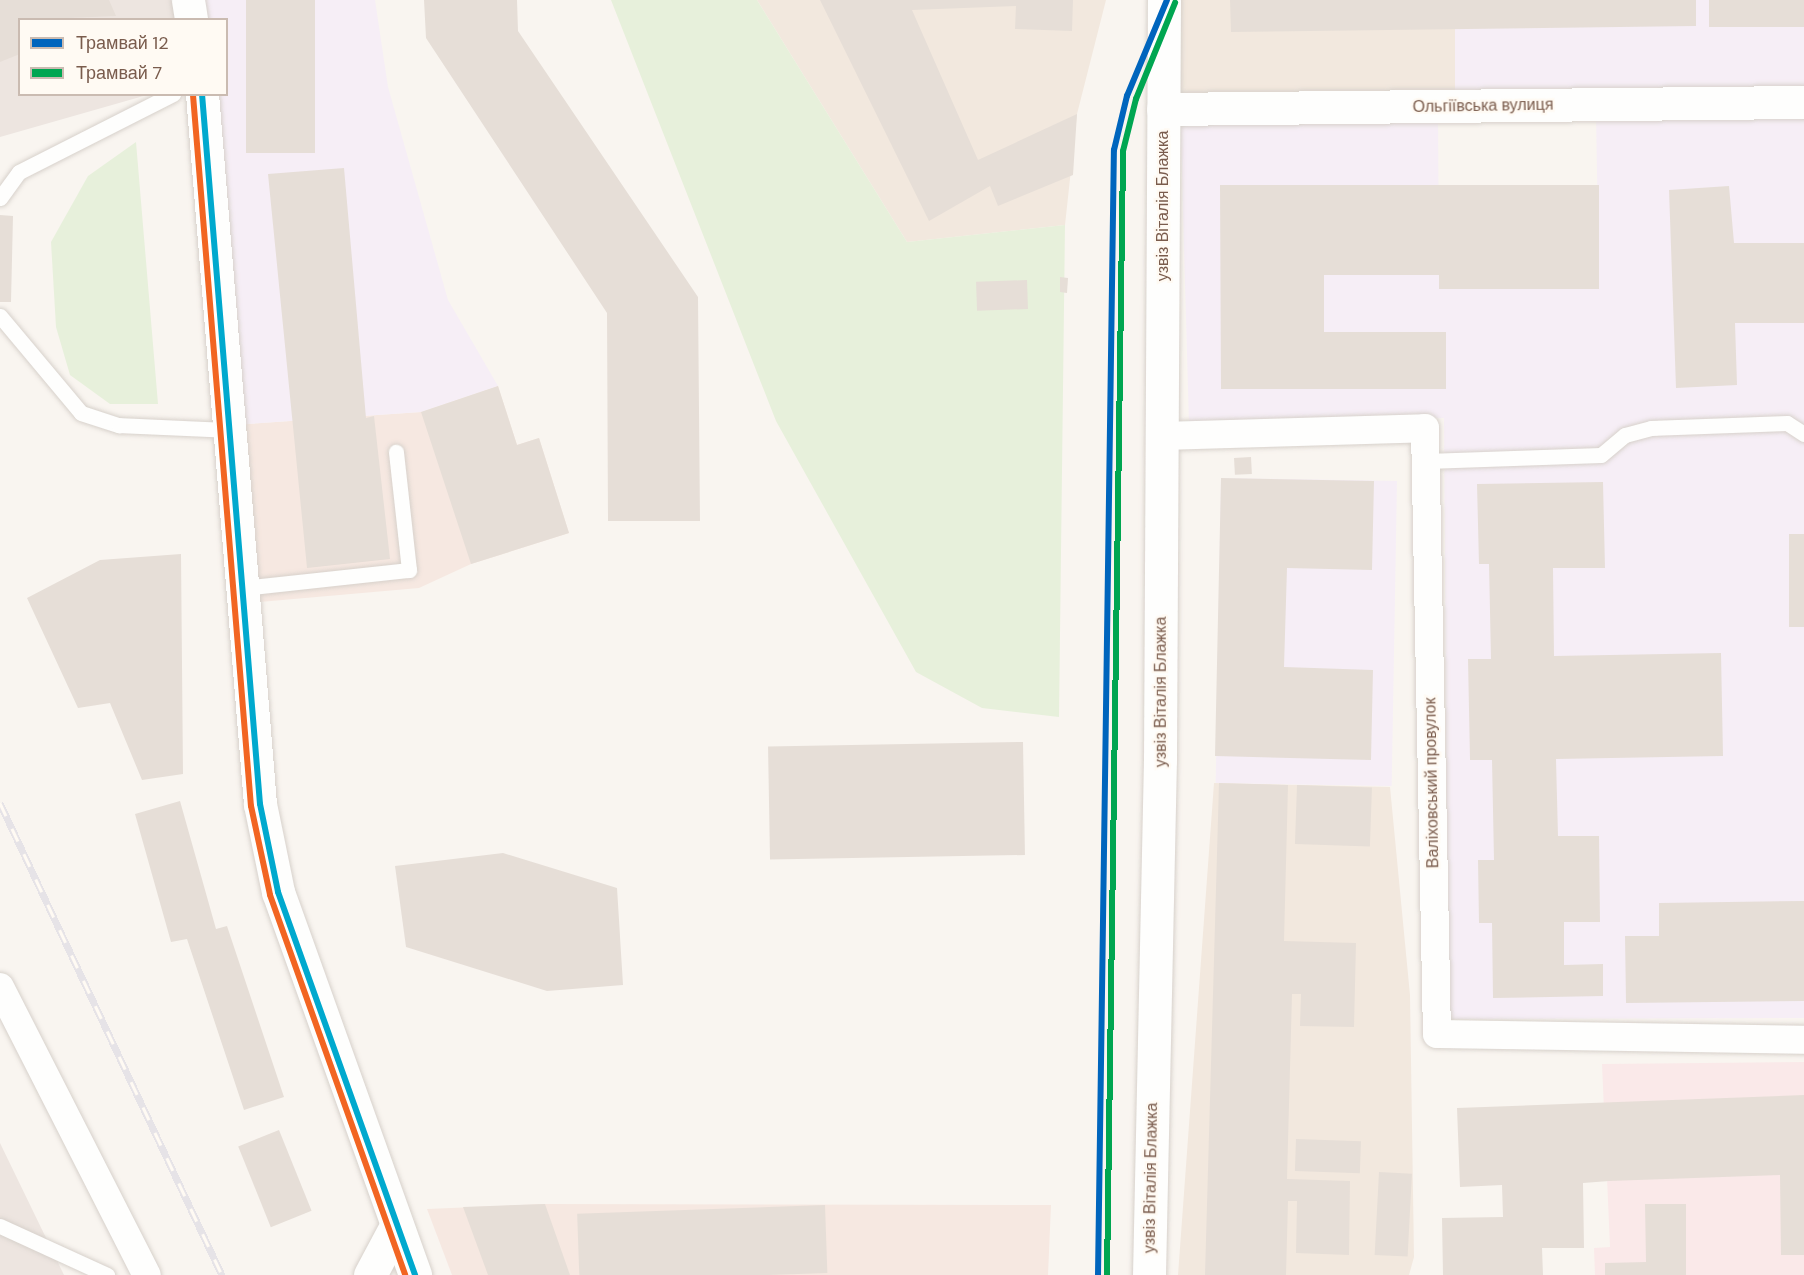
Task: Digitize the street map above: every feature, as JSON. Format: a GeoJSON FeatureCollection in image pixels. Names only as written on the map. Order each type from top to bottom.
{"type":"FeatureCollection","features":[{"type":"Feature","properties":{"kind":"main road"},"geometry":{"type":"LineString","coordinates":[[188,0],[191,18]]}},
{"type":"Feature","properties":{"kind":"main road","name":"узвіз Віталія Блажка"},"geometry":{"type":"LineString","coordinates":[[1149,1275],[1162,436],[1164,0]]}},
{"type":"Feature","properties":{"kind":"main road"},"geometry":{"type":"LineString","coordinates":[[202,96],[260,804],[278,892],[415,1275]]}},
{"type":"Feature","properties":{"kind":"main road","name":"Ольгіївська вулиця"},"geometry":{"type":"LineString","coordinates":[[1163,109],[1804,102]]}},
{"type":"Feature","properties":{"kind":"main road"},"geometry":{"type":"LineString","coordinates":[[370,1275],[396,1226]]}},
{"type":"Feature","properties":{"kind":"street","name":"Валіховський провулок"},"geometry":{"type":"LineString","coordinates":[[1162,436],[1425,428],[1437,1034],[1804,1040]]}},
{"type":"Feature","properties":{"kind":"street"},"geometry":{"type":"LineString","coordinates":[[0,987],[147,1275]]}},
{"type":"Feature","properties":{"kind":"lane"},"geometry":{"type":"LineString","coordinates":[[0,198],[19,172],[169,96]]}},
{"type":"Feature","properties":{"kind":"lane"},"geometry":{"type":"LineString","coordinates":[[0,316],[81,414],[119,425],[230,430]]}},
{"type":"Feature","properties":{"kind":"lane"},"geometry":{"type":"LineString","coordinates":[[1426,461],[1601,455],[1625,435],[1651,428],[1787,423],[1804,434]]}},
{"type":"Feature","properties":{"kind":"lane"},"geometry":{"type":"LineString","coordinates":[[243,588],[409,570],[396,452]]}},
{"type":"Feature","properties":{"kind":"lane"},"geometry":{"type":"LineString","coordinates":[[0,1226],[107,1275]]}},
{"type":"Feature","properties":{"kind":"shaded area"},"geometry":{"type":"Polygon","coordinates":[[[0,0],[185,0],[188,18],[18,18],[18,96],[144,96],[0,137],[0,0]]]}},
{"type":"Feature","properties":{"kind":"shaded area"},"geometry":{"type":"Polygon","coordinates":[[[194,0],[375,0],[388,87],[448,300],[498,386],[421,412],[233,425],[212,96],[228,96],[228,18],[198,18],[194,0]]]}},
{"type":"Feature","properties":{"kind":"shaded area"},"geometry":{"type":"Polygon","coordinates":[[[757,0],[1106,0],[1077,114],[1065,225],[907,242],[757,0]]]}},
{"type":"Feature","properties":{"kind":"shaded area"},"geometry":{"type":"Polygon","coordinates":[[[1173,0],[1455,0],[1455,96],[1173,96],[1173,0]]]}},
{"type":"Feature","properties":{"kind":"shaded area"},"geometry":{"type":"Polygon","coordinates":[[[1455,0],[1804,0],[1804,102],[1455,102],[1455,0]]]}},
{"type":"Feature","properties":{"kind":"shaded area"},"geometry":{"type":"Polygon","coordinates":[[[1180,105],[1438,108],[1439,289],[1599,289],[1596,114],[1804,113],[1804,1018],[1448,1019],[1444,418],[1189,424],[1180,105]]]}},
{"type":"Feature","properties":{"kind":"shaded area"},"geometry":{"type":"Polygon","coordinates":[[[498,386],[517,445],[539,438],[569,533],[471,564],[419,588],[248,603],[233,425],[421,412],[498,386]]]}},
{"type":"Feature","properties":{"kind":"shaded area"},"geometry":{"type":"Polygon","coordinates":[[[1221,478],[1397,481],[1392,786],[1216,783],[1221,478]]]}},
{"type":"Feature","properties":{"kind":"shaded area"},"geometry":{"type":"Polygon","coordinates":[[[1214,783],[1390,787],[1410,995],[1414,1257],[1409,1275],[1178,1275],[1214,783]]]}},
{"type":"Feature","properties":{"kind":"shaded area"},"geometry":{"type":"Polygon","coordinates":[[[1804,1062],[1804,1275],[1595,1275],[1594,1248],[1610,1247],[1602,1064],[1804,1062]]]}},
{"type":"Feature","properties":{"kind":"shaded area"},"geometry":{"type":"Polygon","coordinates":[[[0,1143],[64,1275],[0,1275],[0,1143]]]}},
{"type":"Feature","properties":{"kind":"shaded area"},"geometry":{"type":"Polygon","coordinates":[[[545,1204],[1051,1205],[1048,1275],[452,1275],[427,1209],[545,1204]]]}},
{"type":"Feature","properties":{"kind":"green space"},"geometry":{"type":"Polygon","coordinates":[[[611,0],[757,0],[907,242],[1065,225],[1059,717],[982,708],[916,672],[776,421],[611,0]]]}},
{"type":"Feature","properties":{"kind":"green space"},"geometry":{"type":"Polygon","coordinates":[[[136,142],[158,404],[110,404],[70,375],[56,327],[51,242],[88,176],[136,142]]]}},
{"type":"Feature","properties":{"kind":"building"},"geometry":{"type":"Polygon","coordinates":[[[0,0],[109,0],[116,16],[18,18],[18,55],[0,62],[0,0]]]}},
{"type":"Feature","properties":{"kind":"building"},"geometry":{"type":"Polygon","coordinates":[[[246,0],[315,0],[315,153],[246,153],[246,0]]]}},
{"type":"Feature","properties":{"kind":"building"},"geometry":{"type":"Polygon","coordinates":[[[424,0],[517,0],[518,31],[698,297],[700,521],[608,521],[607,313],[426,38],[424,0]]]}},
{"type":"Feature","properties":{"kind":"building"},"geometry":{"type":"Polygon","coordinates":[[[820,0],[1073,0],[1072,31],[1015,29],[1016,6],[912,10],[978,160],[1077,114],[1073,175],[998,206],[990,186],[929,221],[820,0]]]}},
{"type":"Feature","properties":{"kind":"building"},"geometry":{"type":"Polygon","coordinates":[[[1230,0],[1696,0],[1696,26],[1231,32],[1230,0]]]}},
{"type":"Feature","properties":{"kind":"building"},"geometry":{"type":"Polygon","coordinates":[[[1709,0],[1804,0],[1804,27],[1709,27],[1709,0]]]}},
{"type":"Feature","properties":{"kind":"building"},"geometry":{"type":"Polygon","coordinates":[[[344,168],[366,418],[374,416],[390,559],[307,568],[268,174],[344,168]]]}},
{"type":"Feature","properties":{"kind":"building"},"geometry":{"type":"Polygon","coordinates":[[[1220,185],[1599,185],[1599,289],[1439,289],[1439,275],[1324,275],[1324,332],[1446,332],[1446,389],[1221,389],[1220,185]]]}},
{"type":"Feature","properties":{"kind":"building"},"geometry":{"type":"Polygon","coordinates":[[[1729,186],[1734,243],[1804,243],[1804,323],[1735,323],[1737,385],[1676,388],[1669,190],[1729,186]]]}},
{"type":"Feature","properties":{"kind":"building"},"geometry":{"type":"Polygon","coordinates":[[[0,215],[13,216],[11,302],[0,302],[0,215]]]}},
{"type":"Feature","properties":{"kind":"building"},"geometry":{"type":"Polygon","coordinates":[[[1060,277],[1068,278],[1067,293],[1060,292],[1060,277]]]}},
{"type":"Feature","properties":{"kind":"building"},"geometry":{"type":"Polygon","coordinates":[[[1027,280],[1028,309],[977,311],[976,282],[1027,280]]]}},
{"type":"Feature","properties":{"kind":"building"},"geometry":{"type":"Polygon","coordinates":[[[498,386],[517,445],[539,438],[569,533],[471,564],[421,412],[498,386]]]}},
{"type":"Feature","properties":{"kind":"building"},"geometry":{"type":"Polygon","coordinates":[[[1251,457],[1252,474],[1235,475],[1234,458],[1251,457]]]}},
{"type":"Feature","properties":{"kind":"building"},"geometry":{"type":"Polygon","coordinates":[[[1221,478],[1374,481],[1372,570],[1287,568],[1284,667],[1373,670],[1371,760],[1215,756],[1221,478]]]}},
{"type":"Feature","properties":{"kind":"building"},"geometry":{"type":"Polygon","coordinates":[[[1603,482],[1605,568],[1553,568],[1554,656],[1721,653],[1723,756],[1556,759],[1558,836],[1599,836],[1600,922],[1564,922],[1564,965],[1603,964],[1603,996],[1493,998],[1492,923],[1479,923],[1478,860],[1494,860],[1492,760],[1470,760],[1468,659],[1491,659],[1489,564],[1479,564],[1477,484],[1603,482]]]}},
{"type":"Feature","properties":{"kind":"building"},"geometry":{"type":"Polygon","coordinates":[[[1789,534],[1804,534],[1804,627],[1789,627],[1789,534]]]}},
{"type":"Feature","properties":{"kind":"building"},"geometry":{"type":"Polygon","coordinates":[[[181,554],[183,774],[142,780],[110,703],[78,708],[27,598],[100,560],[181,554]]]}},
{"type":"Feature","properties":{"kind":"building"},"geometry":{"type":"Polygon","coordinates":[[[1023,742],[1025,855],[770,859],[768,746],[1023,742]]]}},
{"type":"Feature","properties":{"kind":"building"},"geometry":{"type":"Polygon","coordinates":[[[1219,783],[1288,785],[1284,941],[1356,943],[1354,1027],[1300,1026],[1301,994],[1292,994],[1287,1179],[1350,1181],[1349,1255],[1296,1253],[1297,1201],[1288,1201],[1286,1275],[1205,1275],[1219,783]]]}},
{"type":"Feature","properties":{"kind":"building"},"geometry":{"type":"Polygon","coordinates":[[[1297,785],[1372,788],[1370,847],[1295,844],[1297,785]]]}},
{"type":"Feature","properties":{"kind":"building"},"geometry":{"type":"Polygon","coordinates":[[[180,801],[216,929],[227,926],[284,1097],[244,1110],[187,939],[171,942],[135,814],[180,801]]]}},
{"type":"Feature","properties":{"kind":"building"},"geometry":{"type":"Polygon","coordinates":[[[503,853],[617,888],[623,985],[547,991],[406,947],[395,866],[503,853]]]}},
{"type":"Feature","properties":{"kind":"building"},"geometry":{"type":"Polygon","coordinates":[[[1804,901],[1804,1001],[1626,1003],[1625,936],[1659,936],[1659,903],[1804,901]]]}},
{"type":"Feature","properties":{"kind":"building"},"geometry":{"type":"Polygon","coordinates":[[[1804,1095],[1804,1255],[1781,1255],[1780,1175],[1609,1181],[1583,1183],[1584,1248],[1542,1248],[1543,1275],[1443,1275],[1442,1218],[1503,1217],[1502,1185],[1460,1187],[1457,1108],[1804,1095]]]}},
{"type":"Feature","properties":{"kind":"building"},"geometry":{"type":"Polygon","coordinates":[[[279,1130],[312,1211],[271,1227],[238,1146],[279,1130]]]}},
{"type":"Feature","properties":{"kind":"building"},"geometry":{"type":"Polygon","coordinates":[[[1296,1139],[1361,1141],[1360,1173],[1295,1171],[1296,1139]]]}},
{"type":"Feature","properties":{"kind":"building"},"geometry":{"type":"Polygon","coordinates":[[[1379,1172],[1412,1174],[1408,1257],[1375,1255],[1379,1172]]]}},
{"type":"Feature","properties":{"kind":"building"},"geometry":{"type":"Polygon","coordinates":[[[545,1204],[570,1275],[488,1275],[463,1207],[545,1204]]]}},
{"type":"Feature","properties":{"kind":"building"},"geometry":{"type":"Polygon","coordinates":[[[1645,1204],[1686,1204],[1686,1275],[1605,1275],[1605,1263],[1646,1262],[1645,1204]]]}},
{"type":"Feature","properties":{"kind":"building"},"geometry":{"type":"Polygon","coordinates":[[[825,1205],[827,1273],[579,1275],[577,1214],[825,1205]]]}},
{"type":"Feature","properties":{"kind":"railway"},"geometry":{"type":"LineString","coordinates":[[0,803],[222,1275]]}},
{"type":"Feature","properties":{"kind":"tram line","name":"12"},"geometry":{"type":"LineString","coordinates":[[1098,1275],[1114,150],[1127,96],[1167,0]]}},
{"type":"Feature","properties":{"kind":"tram line","name":"7"},"geometry":{"type":"LineString","coordinates":[[1107,1275],[1123,151],[1136,99],[1175,3]]}},
{"type":"Feature","properties":{"kind":"transit line"},"geometry":{"type":"LineString","coordinates":[[193,96],[251,806],[270,895],[405,1275]]}},
{"type":"Feature","properties":{"kind":"transit line"},"geometry":{"type":"LineString","coordinates":[[202,96],[260,804],[278,892],[415,1275]]}}]}
